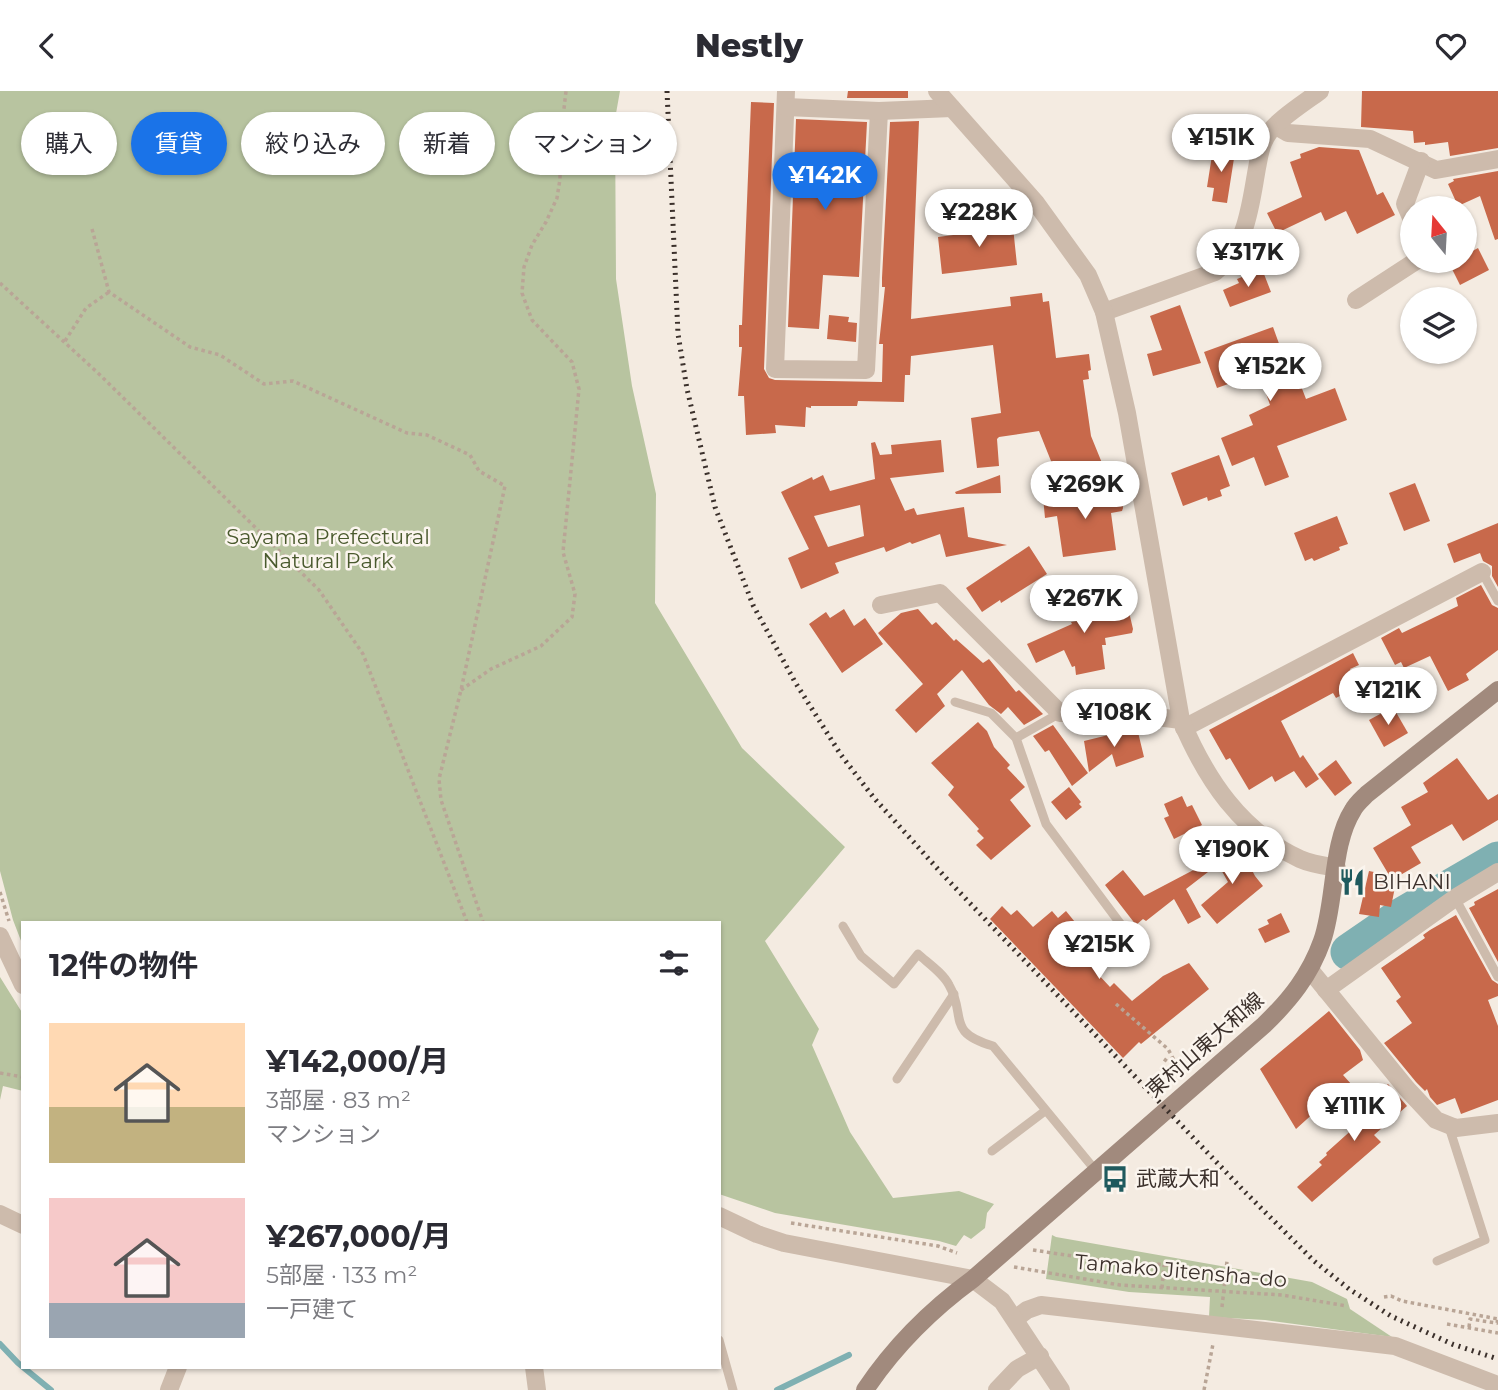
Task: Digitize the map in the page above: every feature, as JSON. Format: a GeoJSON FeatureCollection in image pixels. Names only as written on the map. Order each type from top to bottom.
{"type":"FeatureCollection","features":[{"type":"Feature","properties":{"kind":"main road","name":"東村山東大和線"},"geometry":{"type":"LineString","coordinates":[[865,1390],[916,1328],[947,1298],[973,1279],[1291,999],[1310,970],[1325,928],[1340,842],[1352,811],[1367,794],[1498,690]]}},
{"type":"Feature","properties":{"kind":"street"},"geometry":{"type":"LineString","coordinates":[[937,91],[1020,183],[1066,243],[1088,275],[1104,312],[1127,413],[1182,724],[1197,757],[1215,788],[1237,813],[1271,842],[1302,860],[1337,868]]}},
{"type":"Feature","properties":{"kind":"street"},"geometry":{"type":"LineString","coordinates":[[1104,312],[1215,272],[1227,263],[1240,243],[1247,221],[1261,145],[1267,134],[1320,91]]}},
{"type":"Feature","properties":{"kind":"street"},"geometry":{"type":"LineString","coordinates":[[879,111],[866,370],[775,369],[786,99],[879,111],[952,108]]}},
{"type":"Feature","properties":{"kind":"street"},"geometry":{"type":"LineString","coordinates":[[1276,126],[1287,133],[1370,139],[1436,170],[1498,159]]}},
{"type":"Feature","properties":{"kind":"street"},"geometry":{"type":"LineString","coordinates":[[1408,196],[1421,161]]}},
{"type":"Feature","properties":{"kind":"street"},"geometry":{"type":"LineString","coordinates":[[1356,300],[1400,271]]}},
{"type":"Feature","properties":{"kind":"street"},"geometry":{"type":"LineString","coordinates":[[881,605],[940,593],[1060,713],[1108,711],[1182,724],[1482,572]]}},
{"type":"Feature","properties":{"kind":"street"},"geometry":{"type":"LineString","coordinates":[[1326,990],[1455,898],[1498,872]]}},
{"type":"Feature","properties":{"kind":"street"},"geometry":{"type":"LineString","coordinates":[[0,936],[21,981]]}},
{"type":"Feature","properties":{"kind":"street"},"geometry":{"type":"LineString","coordinates":[[1310,970],[1407,1089],[1436,1120],[1449,1127],[1471,1128],[1498,1123]]}},
{"type":"Feature","properties":{"kind":"street"},"geometry":{"type":"LineString","coordinates":[[0,1214],[21,1223]]}},
{"type":"Feature","properties":{"kind":"street"},"geometry":{"type":"LineString","coordinates":[[721,1217],[784,1243],[973,1279],[1002,1301],[1061,1390]]}},
{"type":"Feature","properties":{"kind":"street"},"geometry":{"type":"LineString","coordinates":[[1015,1319],[1027,1310],[1041,1305],[1395,1346],[1498,1385]]}},
{"type":"Feature","properties":{"kind":"street"},"geometry":{"type":"LineString","coordinates":[[997,1390],[1017,1369],[1040,1356]]}},
{"type":"Feature","properties":{"kind":"street"},"geometry":{"type":"LineString","coordinates":[[169,1390],[177,1369]]}},
{"type":"Feature","properties":{"kind":"street"},"geometry":{"type":"LineString","coordinates":[[534,1369],[537,1390]]}},
{"type":"Feature","properties":{"kind":"lane"},"geometry":{"type":"LineString","coordinates":[[1482,572],[1498,601]]}},
{"type":"Feature","properties":{"kind":"lane"},"geometry":{"type":"LineString","coordinates":[[955,702],[992,713],[1016,738],[1046,824],[1131,938]]}},
{"type":"Feature","properties":{"kind":"lane"},"geometry":{"type":"LineString","coordinates":[[1016,738],[1060,713]]}},
{"type":"Feature","properties":{"kind":"lane"},"geometry":{"type":"LineString","coordinates":[[1455,898],[1498,977]]}},
{"type":"Feature","properties":{"kind":"lane"},"geometry":{"type":"LineString","coordinates":[[844,926],[861,956],[894,984],[918,954],[948,982],[954,995],[960,1027],[976,1041],[993,1046],[1096,1171]]}},
{"type":"Feature","properties":{"kind":"lane"},"geometry":{"type":"LineString","coordinates":[[897,1079],[954,995]]}},
{"type":"Feature","properties":{"kind":"lane"},"geometry":{"type":"LineString","coordinates":[[992,1151],[1045,1111]]}},
{"type":"Feature","properties":{"kind":"lane"},"geometry":{"type":"LineString","coordinates":[[1437,1261],[1485,1240],[1449,1127]]}},
{"type":"Feature","properties":{"kind":"lane"},"geometry":{"type":"LineString","coordinates":[[721,1347],[733,1390]]}},
{"type":"Feature","properties":{"kind":"path"},"geometry":{"type":"LineString","coordinates":[[461,690],[491,669],[541,646],[572,617],[575,594],[563,552],[579,389],[572,362],[532,320],[522,293],[524,267],[532,245],[557,198],[561,179],[560,144],[566,91]]}},
{"type":"Feature","properties":{"kind":"path"},"geometry":{"type":"LineString","coordinates":[[92,229],[109,292],[190,347],[220,355],[264,384],[293,381],[407,433],[427,435],[470,455],[479,471],[505,487],[439,779],[441,800],[483,921]]}},
{"type":"Feature","properties":{"kind":"path"},"geometry":{"type":"LineString","coordinates":[[0,283],[65,341],[319,590],[363,654],[467,921]]}},
{"type":"Feature","properties":{"kind":"path"},"geometry":{"type":"LineString","coordinates":[[65,341],[86,308],[109,292]]}},
{"type":"Feature","properties":{"kind":"path"},"geometry":{"type":"LineString","coordinates":[[1116,1003],[1168,1049],[1179,1066]]}},
{"type":"Feature","properties":{"kind":"path"},"geometry":{"type":"LineString","coordinates":[[1164,1059],[1175,1062]]}},
{"type":"Feature","properties":{"kind":"path"},"geometry":{"type":"LineString","coordinates":[[0,1073],[21,1077]]}},
{"type":"Feature","properties":{"kind":"path"},"geometry":{"type":"LineString","coordinates":[[782,1222],[938,1245],[957,1253]]}},
{"type":"Feature","properties":{"kind":"path"},"geometry":{"type":"LineString","coordinates":[[1029,1249],[1131,1265],[1140,1262],[1225,1272]]}},
{"type":"Feature","properties":{"kind":"path"},"geometry":{"type":"LineString","coordinates":[[1221,1310],[1227,1261]]}},
{"type":"Feature","properties":{"kind":"path"},"geometry":{"type":"LineString","coordinates":[[1162,1288],[1164,1265]]}},
{"type":"Feature","properties":{"kind":"path","name":"Tamako Jitensha-do"},"geometry":{"type":"LineString","coordinates":[[1012,1266],[1120,1285],[1282,1295],[1347,1306]]}},
{"type":"Feature","properties":{"kind":"path"},"geometry":{"type":"LineString","coordinates":[[1384,1297],[1391,1296],[1402,1301],[1498,1319],[1497,1324],[1470,1319],[1468,1327]]}},
{"type":"Feature","properties":{"kind":"path"},"geometry":{"type":"LineString","coordinates":[[1447,1324],[1498,1333]]}},
{"type":"Feature","properties":{"kind":"path"},"geometry":{"type":"LineString","coordinates":[[1204,1390],[1216,1337]]}},
{"type":"Feature","properties":{"kind":"green space","name":"Sayama Prefectural Natural Park"},"geometry":{"type":"Polygon","coordinates":[[[0,91],[620,91],[616,112],[509,112],[509,175],[615,175],[616,279],[632,386],[656,494],[655,603],[742,748],[845,847],[765,941],[819,1029],[812,1045],[850,1132],[893,1198],[959,1191],[994,1204],[987,1213],[985,1228],[971,1239],[964,1235],[956,1246],[775,1213],[721,1195],[721,921],[21,921],[21,941],[0,871],[0,91]]]}},
{"type":"Feature","properties":{"kind":"green space"},"geometry":{"type":"Polygon","coordinates":[[[0,977],[21,1011],[21,1090],[3,1086],[0,1100],[0,977]]]}},
{"type":"Feature","properties":{"kind":"green space"},"geometry":{"type":"Polygon","coordinates":[[[1052,1235],[1312,1282],[1347,1299],[1350,1309],[1392,1337],[1265,1320],[1209,1317],[1210,1297],[1129,1292],[1046,1279],[1052,1235]]]}},
{"type":"Feature","properties":{"kind":"building"},"geometry":{"type":"Polygon","coordinates":[[[848,91],[908,91],[908,98],[847,98],[848,91]]]}},
{"type":"Feature","properties":{"kind":"building"},"geometry":{"type":"Polygon","coordinates":[[[1362,91],[1498,91],[1498,148],[1450,156],[1448,142],[1425,145],[1425,142],[1414,143],[1413,131],[1361,127],[1362,91]]]}},
{"type":"Feature","properties":{"kind":"building"},"geometry":{"type":"Polygon","coordinates":[[[751,102],[774,103],[764,369],[769,378],[882,382],[883,344],[879,344],[885,287],[882,287],[882,278],[890,122],[919,121],[911,319],[1011,306],[1010,297],[1042,293],[1043,302],[1049,301],[1056,358],[1089,354],[1089,379],[1083,380],[1091,436],[1102,463],[1059,481],[1039,431],[999,437],[999,466],[977,468],[971,418],[1001,413],[993,345],[911,356],[910,375],[905,375],[904,402],[858,401],[857,406],[806,407],[805,427],[775,425],[776,433],[746,435],[744,396],[738,396],[742,347],[739,347],[739,325],[742,325],[751,102]]]}},
{"type":"Feature","properties":{"kind":"building"},"geometry":{"type":"Polygon","coordinates":[[[796,119],[867,122],[859,277],[823,275],[819,329],[788,327],[796,119]]]}},
{"type":"Feature","properties":{"kind":"building"},"geometry":{"type":"Polygon","coordinates":[[[1319,147],[1359,150],[1377,195],[1383,192],[1395,215],[1357,234],[1346,211],[1325,221],[1321,212],[1277,233],[1267,213],[1302,197],[1290,162],[1301,158],[1300,154],[1319,147]]]}},
{"type":"Feature","properties":{"kind":"building"},"geometry":{"type":"Polygon","coordinates":[[[1213,149],[1235,152],[1227,203],[1212,201],[1214,188],[1207,187],[1213,149]]]}},
{"type":"Feature","properties":{"kind":"building"},"geometry":{"type":"Polygon","coordinates":[[[1498,171],[1498,239],[1495,240],[1480,196],[1453,196],[1448,184],[1454,181],[1453,179],[1498,171]]]}},
{"type":"Feature","properties":{"kind":"building"},"geometry":{"type":"Polygon","coordinates":[[[1007,220],[1008,228],[1013,227],[1017,265],[942,274],[938,237],[976,232],[975,224],[1007,220]]]}},
{"type":"Feature","properties":{"kind":"building"},"geometry":{"type":"Polygon","coordinates":[[[1477,249],[1489,270],[1460,285],[1454,273],[1477,273],[1477,249]]]}},
{"type":"Feature","properties":{"kind":"building"},"geometry":{"type":"Polygon","coordinates":[[[1262,269],[1271,292],[1230,307],[1223,290],[1239,283],[1237,279],[1262,269]]]}},
{"type":"Feature","properties":{"kind":"building"},"geometry":{"type":"Polygon","coordinates":[[[1180,305],[1201,363],[1153,376],[1147,354],[1162,350],[1150,316],[1180,305]]]}},
{"type":"Feature","properties":{"kind":"building"},"geometry":{"type":"Polygon","coordinates":[[[829,315],[849,317],[848,322],[857,323],[856,342],[827,339],[829,315]]]}},
{"type":"Feature","properties":{"kind":"building"},"geometry":{"type":"Polygon","coordinates":[[[1273,327],[1295,388],[1301,386],[1306,399],[1335,388],[1347,420],[1277,446],[1289,477],[1265,486],[1254,457],[1232,466],[1221,438],[1253,425],[1249,415],[1270,405],[1259,373],[1217,388],[1204,352],[1273,327]]]}},
{"type":"Feature","properties":{"kind":"building"},"geometry":{"type":"Polygon","coordinates":[[[941,440],[944,472],[890,478],[905,511],[914,508],[917,515],[964,507],[968,537],[1007,545],[946,557],[940,534],[886,552],[884,547],[835,563],[839,573],[801,589],[788,558],[809,549],[781,492],[812,477],[813,480],[823,475],[830,491],[875,479],[871,443],[875,442],[880,455],[892,454],[891,445],[941,440]],[[860,505],[814,516],[828,547],[864,536],[860,505]]]}},
{"type":"Feature","properties":{"kind":"building"},"geometry":{"type":"Polygon","coordinates":[[[1219,455],[1230,486],[1220,490],[1222,496],[1208,501],[1207,497],[1183,506],[1171,473],[1219,455]]]}},
{"type":"Feature","properties":{"kind":"building"},"geometry":{"type":"Polygon","coordinates":[[[1000,475],[1001,493],[955,492],[1000,475]]]}},
{"type":"Feature","properties":{"kind":"building"},"geometry":{"type":"Polygon","coordinates":[[[1415,483],[1430,521],[1404,531],[1389,493],[1415,483]]]}},
{"type":"Feature","properties":{"kind":"building"},"geometry":{"type":"Polygon","coordinates":[[[1116,489],[1121,494],[1123,508],[1122,511],[1111,513],[1116,550],[1063,557],[1057,516],[1045,518],[1043,497],[1116,489]]]}},
{"type":"Feature","properties":{"kind":"building"},"geometry":{"type":"Polygon","coordinates":[[[1337,516],[1348,544],[1314,561],[1312,558],[1305,561],[1294,533],[1337,516]]]}},
{"type":"Feature","properties":{"kind":"building"},"geometry":{"type":"Polygon","coordinates":[[[1498,523],[1498,587],[1492,576],[1492,566],[1483,561],[1480,553],[1454,563],[1447,544],[1498,523]]]}},
{"type":"Feature","properties":{"kind":"building"},"geometry":{"type":"Polygon","coordinates":[[[1029,546],[1047,574],[982,612],[966,588],[1029,546]]]}},
{"type":"Feature","properties":{"kind":"building"},"geometry":{"type":"Polygon","coordinates":[[[1481,585],[1492,605],[1498,608],[1498,650],[1466,674],[1469,680],[1448,691],[1430,656],[1404,668],[1401,662],[1395,665],[1381,638],[1399,628],[1402,633],[1458,606],[1456,598],[1481,585]]]}},
{"type":"Feature","properties":{"kind":"building"},"geometry":{"type":"Polygon","coordinates":[[[1100,586],[1105,616],[1129,612],[1133,629],[1132,633],[1105,638],[1106,645],[1102,645],[1105,669],[1076,675],[1075,666],[1072,667],[1064,650],[1036,663],[1027,644],[1072,624],[1071,622],[1083,620],[1077,590],[1100,586]]]}},
{"type":"Feature","properties":{"kind":"building"},"geometry":{"type":"Polygon","coordinates":[[[844,609],[854,626],[865,618],[883,644],[842,673],[809,624],[826,612],[830,618],[844,609]]]}},
{"type":"Feature","properties":{"kind":"building"},"geometry":{"type":"Polygon","coordinates":[[[918,609],[932,625],[936,622],[954,641],[956,639],[983,663],[989,659],[1016,692],[1019,690],[1043,714],[1024,725],[1008,707],[1001,714],[989,705],[962,670],[937,694],[945,706],[916,733],[895,710],[923,684],[878,633],[901,613],[918,609]]]}},
{"type":"Feature","properties":{"kind":"building"},"geometry":{"type":"Polygon","coordinates":[[[1353,653],[1359,665],[1350,669],[1359,686],[1336,698],[1333,693],[1281,721],[1300,758],[1303,755],[1319,779],[1306,788],[1294,771],[1275,782],[1272,776],[1249,790],[1230,758],[1226,760],[1209,730],[1353,653]]]}},
{"type":"Feature","properties":{"kind":"building"},"geometry":{"type":"Polygon","coordinates":[[[1393,707],[1408,733],[1384,747],[1369,720],[1393,707]]]}},
{"type":"Feature","properties":{"kind":"building"},"geometry":{"type":"Polygon","coordinates":[[[978,722],[1010,765],[1007,768],[1025,787],[1010,800],[1031,826],[991,860],[976,845],[984,838],[977,831],[979,829],[948,795],[954,787],[931,763],[978,722]]]}},
{"type":"Feature","properties":{"kind":"building"},"geometry":{"type":"Polygon","coordinates":[[[1053,725],[1088,773],[1072,786],[1049,750],[1045,752],[1033,736],[1053,725]]]}},
{"type":"Feature","properties":{"kind":"building"},"geometry":{"type":"Polygon","coordinates":[[[1137,728],[1144,757],[1116,767],[1112,754],[1089,772],[1084,741],[1137,728]]]}},
{"type":"Feature","properties":{"kind":"building"},"geometry":{"type":"Polygon","coordinates":[[[1457,758],[1488,800],[1498,794],[1498,820],[1463,841],[1452,824],[1411,847],[1421,863],[1397,877],[1391,907],[1380,905],[1379,917],[1359,914],[1369,871],[1389,875],[1373,848],[1411,825],[1401,807],[1428,792],[1423,783],[1457,758]]]}},
{"type":"Feature","properties":{"kind":"building"},"geometry":{"type":"Polygon","coordinates":[[[1336,760],[1352,783],[1335,796],[1318,774],[1336,760]]]}},
{"type":"Feature","properties":{"kind":"building"},"geometry":{"type":"Polygon","coordinates":[[[1069,787],[1082,807],[1066,820],[1051,802],[1069,787]]]}},
{"type":"Feature","properties":{"kind":"building"},"geometry":{"type":"Polygon","coordinates":[[[1182,796],[1187,807],[1192,805],[1202,825],[1174,839],[1164,818],[1169,816],[1164,804],[1182,796]]]}},
{"type":"Feature","properties":{"kind":"building"},"geometry":{"type":"Polygon","coordinates":[[[1241,849],[1263,886],[1217,924],[1201,905],[1228,882],[1215,859],[1241,849]]]}},
{"type":"Feature","properties":{"kind":"building"},"geometry":{"type":"Polygon","coordinates":[[[1203,865],[1208,872],[1186,889],[1201,917],[1188,924],[1174,899],[1146,921],[1143,919],[1136,925],[1105,885],[1123,870],[1144,896],[1203,865]]]}},
{"type":"Feature","properties":{"kind":"building"},"geometry":{"type":"Polygon","coordinates":[[[1498,889],[1498,962],[1469,908],[1475,905],[1474,902],[1498,889]]]}},
{"type":"Feature","properties":{"kind":"building"},"geometry":{"type":"Polygon","coordinates":[[[1002,906],[1011,915],[1017,910],[1033,927],[1052,911],[1058,918],[1066,911],[1079,927],[1073,932],[1089,950],[1081,956],[1110,987],[1114,983],[1132,1001],[1163,976],[1189,963],[1209,989],[1141,1044],[1139,1042],[1123,1058],[990,919],[1002,906]]]}},
{"type":"Feature","properties":{"kind":"building"},"geometry":{"type":"Polygon","coordinates":[[[1281,913],[1290,932],[1265,943],[1258,929],[1269,924],[1267,920],[1281,913]]]}},
{"type":"Feature","properties":{"kind":"building"},"geometry":{"type":"Polygon","coordinates":[[[1456,915],[1492,980],[1498,984],[1498,996],[1488,1000],[1498,1026],[1498,1100],[1461,1114],[1455,1098],[1437,1105],[1427,1089],[1425,1091],[1416,1082],[1384,1043],[1412,1023],[1396,1001],[1401,997],[1381,968],[1425,938],[1423,935],[1430,930],[1456,915]]]}},
{"type":"Feature","properties":{"kind":"building"},"geometry":{"type":"Polygon","coordinates":[[[1329,1011],[1360,1050],[1363,1060],[1343,1075],[1352,1085],[1340,1095],[1337,1092],[1296,1129],[1260,1069],[1329,1011]]]}},
{"type":"Feature","properties":{"kind":"building"},"geometry":{"type":"Polygon","coordinates":[[[1388,1084],[1407,1106],[1374,1135],[1381,1142],[1312,1202],[1297,1187],[1322,1165],[1319,1162],[1326,1153],[1365,1118],[1359,1110],[1388,1084]]]}},
{"type":"Feature","properties":{"kind":"waterway"},"geometry":{"type":"LineString","coordinates":[[1349,952],[1400,917],[1498,860]]}},
{"type":"Feature","properties":{"kind":"waterway"},"geometry":{"type":"LineString","coordinates":[[0,1344],[21,1365]]}},
{"type":"Feature","properties":{"kind":"waterway"},"geometry":{"type":"LineString","coordinates":[[777,1390],[849,1355]]}},
{"type":"Feature","properties":{"kind":"waterway"},"geometry":{"type":"LineString","coordinates":[[25,1369],[51,1390]]}},
{"type":"Feature","properties":{"kind":"railway"},"geometry":{"type":"LineString","coordinates":[[667,91],[678,334],[687,389],[715,507],[753,605],[795,682],[841,755],[874,798],[945,877],[1314,1261],[1349,1289],[1391,1316],[1452,1344],[1498,1359]]}},
{"type":"Feature","properties":{"kind":"place","name":"BIHANI"},"geometry":{"type":"Point","coordinates":[1352,882]}},
{"type":"Feature","properties":{"kind":"place","name":"武蔵大和"},"geometry":{"type":"Point","coordinates":[1115,1179]}}]}
